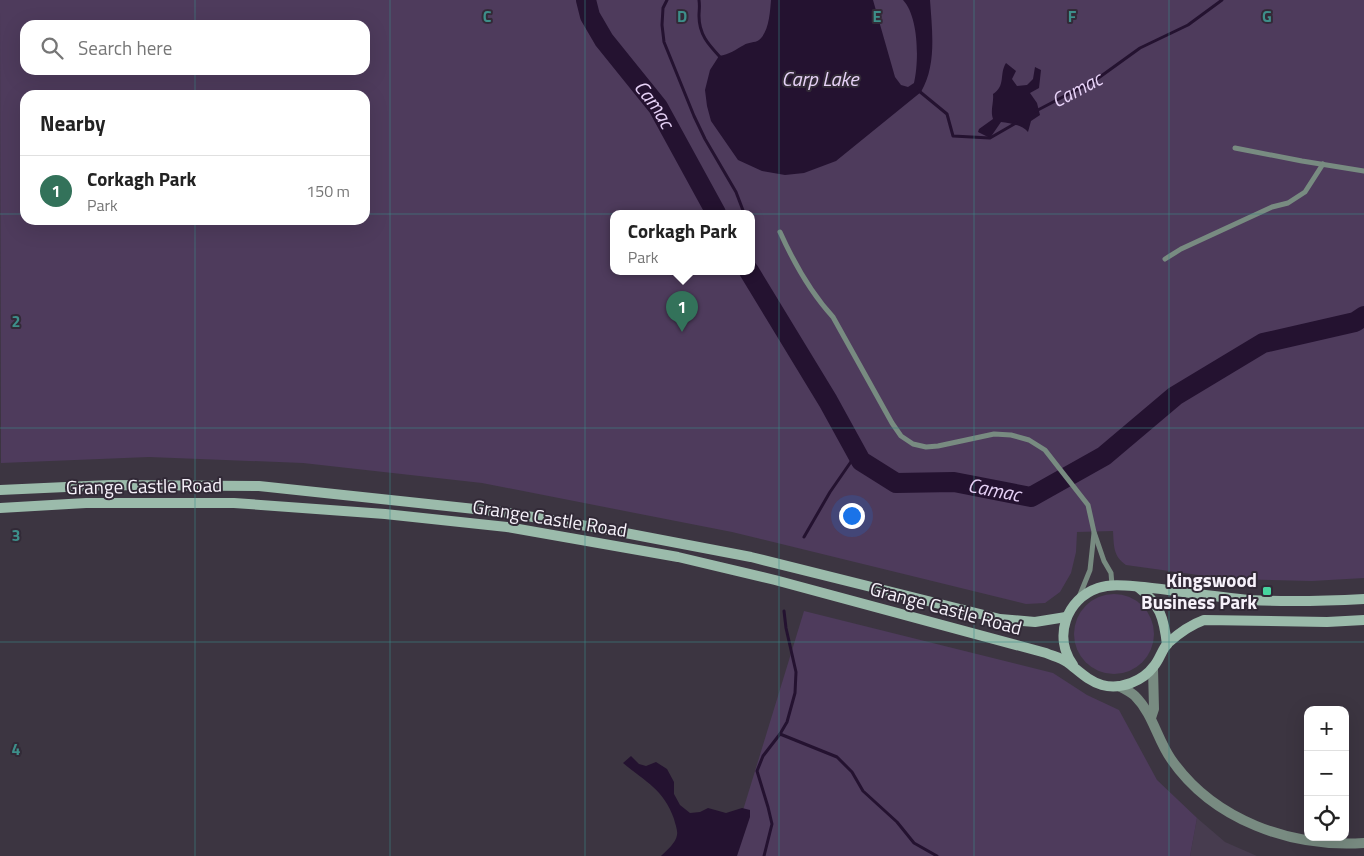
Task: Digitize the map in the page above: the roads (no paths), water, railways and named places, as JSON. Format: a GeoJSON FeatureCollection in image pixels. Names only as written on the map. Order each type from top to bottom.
{"type":"FeatureCollection","features":[{"type":"Feature","properties":{"kind":"main road","name":"Grange Castle Road"},"geometry":{"type":"LineString","coordinates":[[0,490],[110,485],[259,486],[503,512],[752,557],[1000,619],[1035,622],[1066,617],[1064,630],[1065,644],[1068,658],[1077,670]]}},
{"type":"Feature","properties":{"kind":"main road","name":"Grange Castle Road"},"geometry":{"type":"LineString","coordinates":[[0,508],[86,503],[234,502],[385,514],[507,527],[678,557],[775,580],[1046,653],[1065,660],[1089,680],[1104,686],[1119,686],[1135,682],[1145,676],[1153,668],[1167,644],[1189,626],[1204,620],[1327,622],[1364,620]]}},
{"type":"Feature","properties":{"kind":"main road"},"geometry":{"type":"LineString","coordinates":[[1066,617],[1079,598],[1099,587],[1123,585],[1250,600],[1328,601],[1364,599]]}},
{"type":"Feature","properties":{"kind":"main road"},"geometry":{"type":"LineString","coordinates":[[1137,587],[1156,605],[1163,618],[1167,644]]}},
{"type":"Feature","properties":{"kind":"street"},"geometry":{"type":"LineString","coordinates":[[1151,718],[1154,709],[1153,668]]}},
{"type":"Feature","properties":{"kind":"street"},"geometry":{"type":"LineString","coordinates":[[1119,686],[1135,696],[1151,718],[1170,758],[1184,776],[1212,802],[1228,812],[1270,832],[1321,843],[1364,843]]}},
{"type":"Feature","properties":{"kind":"lane"},"geometry":{"type":"LineString","coordinates":[[1235,148],[1364,171]]}},
{"type":"Feature","properties":{"kind":"lane"},"geometry":{"type":"LineString","coordinates":[[1165,259],[1181,249],[1211,237],[1272,207],[1288,202],[1305,192],[1322,164]]}},
{"type":"Feature","properties":{"kind":"lane"},"geometry":{"type":"LineString","coordinates":[[780,232],[795,265],[820,303],[833,317],[901,436],[913,444],[938,446],[994,434],[1011,435],[1029,440],[1045,450],[1062,469],[1088,505],[1094,532],[1104,561],[1111,573],[1112,586]]}},
{"type":"Feature","properties":{"kind":"lane"},"geometry":{"type":"LineString","coordinates":[[1079,598],[1090,570],[1094,532]]}},
{"type":"Feature","properties":{"kind":"water","name":"Carp Lake"},"geometry":{"type":"Polygon","coordinates":[[[771,0],[873,0],[895,77],[901,85],[908,87],[914,83],[917,52],[915,28],[912,17],[903,0],[930,0],[931,59],[926,82],[921,92],[836,161],[804,173],[785,175],[762,171],[738,160],[711,121],[707,106],[705,90],[710,70],[719,56],[759,40],[765,32],[768,22],[771,0]]]}},
{"type":"Feature","properties":{"kind":"water"},"geometry":{"type":"Polygon","coordinates":[[[1006,63],[1016,71],[1012,79],[1017,86],[1027,85],[1033,79],[1035,67],[1041,70],[1039,88],[1030,93],[1037,103],[1040,115],[1031,121],[1028,132],[1019,126],[1001,122],[990,138],[978,132],[979,129],[993,119],[993,94],[1000,87],[1006,63]]]}},
{"type":"Feature","properties":{"kind":"water"},"geometry":{"type":"Polygon","coordinates":[[[631,756],[639,764],[646,766],[656,762],[667,769],[674,782],[674,794],[680,805],[690,813],[700,812],[708,808],[726,813],[742,808],[750,810],[750,817],[737,856],[661,856],[675,841],[677,831],[674,819],[660,794],[647,781],[623,763],[631,756]]]}},
{"type":"Feature","properties":{"kind":"waterway","name":"Camac"},"geometry":{"type":"LineString","coordinates":[[586,0],[590,16],[604,40],[658,107],[714,210]]}},
{"type":"Feature","properties":{"kind":"waterway","name":"Camac"},"geometry":{"type":"LineString","coordinates":[[667,0],[663,8],[664,42],[694,116],[736,192],[743,210]]}},
{"type":"Feature","properties":{"kind":"waterway","name":"Camac"},"geometry":{"type":"LineString","coordinates":[[699,0],[699,23],[701,29],[709,44],[721,58]]}},
{"type":"Feature","properties":{"kind":"waterway","name":"Camac"},"geometry":{"type":"LineString","coordinates":[[1036,111],[1097,79],[1140,48],[1188,25],[1222,0]]}},
{"type":"Feature","properties":{"kind":"waterway","name":"Camac"},"geometry":{"type":"LineString","coordinates":[[919,91],[947,114],[953,136],[990,138],[1016,123]]}},
{"type":"Feature","properties":{"kind":"waterway","name":"Camac"},"geometry":{"type":"LineString","coordinates":[[751,275],[828,401],[861,461],[896,483],[954,482],[1031,497],[1104,456],[1175,396],[1263,343],[1355,322],[1364,316]]}},
{"type":"Feature","properties":{"kind":"waterway"},"geometry":{"type":"LineString","coordinates":[[804,537],[830,492],[857,453]]}},
{"type":"Feature","properties":{"kind":"waterway"},"geometry":{"type":"LineString","coordinates":[[764,856],[772,824],[757,771],[763,756],[787,722],[795,693],[796,672],[784,611]]}},
{"type":"Feature","properties":{"kind":"waterway"},"geometry":{"type":"LineString","coordinates":[[780,734],[837,757],[852,772],[863,791],[897,822],[914,843],[937,856]]}},
{"type":"Feature","properties":{"kind":"place","name":"Corkagh Park"},"geometry":{"type":"Point","coordinates":[682,332]}},
{"type":"Feature","properties":{"kind":"place","name":"Kingswood Business Park"},"geometry":{"type":"Point","coordinates":[1267,591]}}]}
